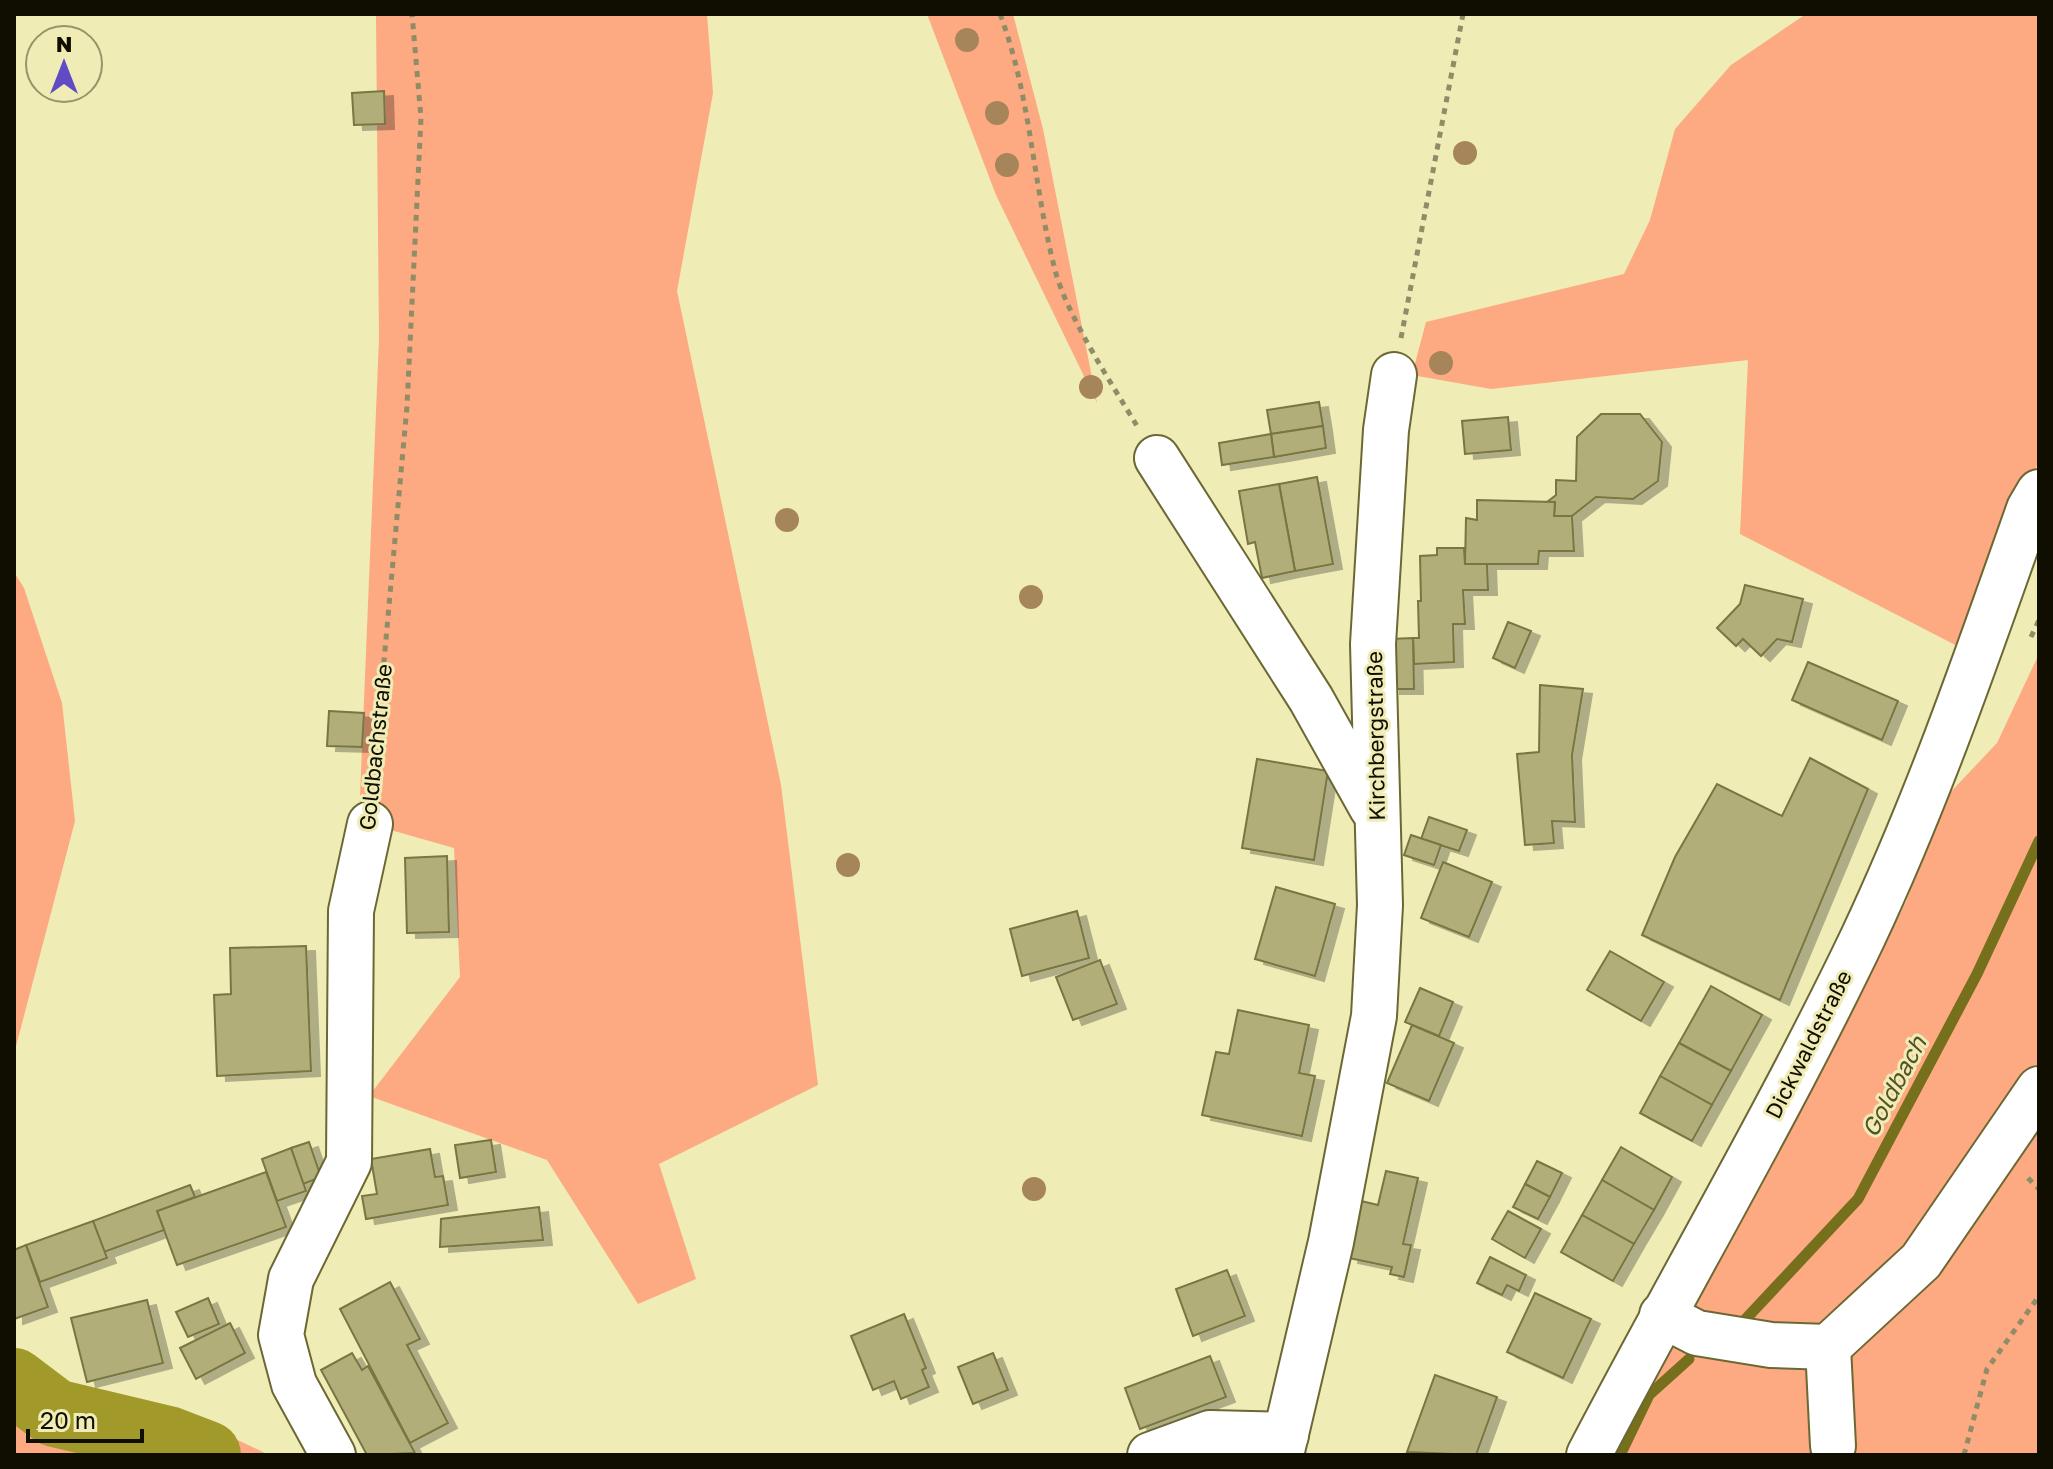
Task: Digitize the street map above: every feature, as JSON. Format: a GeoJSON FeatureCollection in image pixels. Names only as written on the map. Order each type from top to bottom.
{"type":"FeatureCollection","features":[{"type":"Feature","properties":{"kind":"street","name":"Kirchbergstraße"},"geometry":{"type":"LineString","coordinates":[[1283,1445],[1331,1242],[1374,1016],[1380,905],[1373,644],[1386,430],[1394,375]]}},
{"type":"Feature","properties":{"kind":"street"},"geometry":{"type":"LineString","coordinates":[[1157,458],[1311,699],[1376,814]]}},
{"type":"Feature","properties":{"kind":"street","name":"Dickwaldstraße"},"geometry":{"type":"LineString","coordinates":[[1589,1455],[1805,1053],[1864,935],[1931,778],[2029,509],[2039,492]]}},
{"type":"Feature","properties":{"kind":"street","name":"Goldbachstraße"},"geometry":{"type":"LineString","coordinates":[[333,1455],[294,1384],[281,1335],[291,1279],[349,1162],[351,911],[370,824]]}},
{"type":"Feature","properties":{"kind":"street"},"geometry":{"type":"LineString","coordinates":[[1662,1315],[1697,1333],[1771,1345],[1828,1347],[1921,1261],[2039,1089]]}},
{"type":"Feature","properties":{"kind":"street"},"geometry":{"type":"LineString","coordinates":[[1828,1347],[1833,1446]]}},
{"type":"Feature","properties":{"kind":"street"},"geometry":{"type":"LineString","coordinates":[[1150,1455],[1210,1433],[1283,1445]]}},
{"type":"Feature","properties":{"kind":"path","name":"Goldbachstraße"},"geometry":{"type":"LineString","coordinates":[[370,824],[408,376],[421,118],[412,14]]}},
{"type":"Feature","properties":{"kind":"path"},"geometry":{"type":"LineString","coordinates":[[1000,14],[1017,58],[1036,184],[1056,273],[1098,359],[1157,458]]}},
{"type":"Feature","properties":{"kind":"path"},"geometry":{"type":"LineString","coordinates":[[1394,375],[1463,14]]}},
{"type":"Feature","properties":{"kind":"path"},"geometry":{"type":"LineString","coordinates":[[1964,1455],[1987,1369],[2039,1296]]}},
{"type":"Feature","properties":{"kind":"shaded area"},"geometry":{"type":"Polygon","coordinates":[[[376,14],[707,14],[713,93],[677,291],[781,785],[818,1085],[659,1164],[696,1279],[638,1304],[547,1160],[369,1096],[460,977],[454,848],[359,821],[379,339],[376,14]]]}},
{"type":"Feature","properties":{"kind":"shaded area"},"geometry":{"type":"Polygon","coordinates":[[[927,14],[1013,14],[1043,129],[1097,403],[996,195],[927,14]]]}},
{"type":"Feature","properties":{"kind":"shaded area"},"geometry":{"type":"Polygon","coordinates":[[[1806,14],[2039,14],[2039,460],[1965,650],[1740,534],[1748,360],[1491,389],[1412,375],[1426,322],[1624,274],[1650,220],[1675,129],[1731,65],[1806,14]]]}},
{"type":"Feature","properties":{"kind":"shaded area"},"geometry":{"type":"Polygon","coordinates":[[[14,572],[24,588],[62,703],[75,821],[14,1054],[14,572]]]}},
{"type":"Feature","properties":{"kind":"shaded area"},"geometry":{"type":"Polygon","coordinates":[[[2039,654],[2039,1455],[1615,1455],[1794,1123],[1906,902],[1944,799],[1997,743],[2039,654]]]}},
{"type":"Feature","properties":{"kind":"shaded area"},"geometry":{"type":"Polygon","coordinates":[[[14,1344],[18,1351],[89,1400],[187,1416],[269,1455],[14,1455],[14,1344]]]}},
{"type":"Feature","properties":{"kind":"building"},"geometry":{"type":"Polygon","coordinates":[[[384,91],[385,124],[354,125],[352,93],[384,91]]]}},
{"type":"Feature","properties":{"kind":"building"},"geometry":{"type":"Polygon","coordinates":[[[1319,402],[1323,426],[1271,434],[1267,410],[1319,402]]]}},
{"type":"Feature","properties":{"kind":"building"},"geometry":{"type":"Polygon","coordinates":[[[1601,414],[1640,414],[1662,442],[1658,481],[1633,499],[1596,497],[1572,516],[1554,516],[1555,502],[1547,502],[1556,495],[1556,480],[1576,481],[1577,437],[1601,414]]]}},
{"type":"Feature","properties":{"kind":"building"},"geometry":{"type":"Polygon","coordinates":[[[1508,417],[1511,450],[1465,454],[1462,421],[1508,417]]]}},
{"type":"Feature","properties":{"kind":"building"},"geometry":{"type":"Polygon","coordinates":[[[1323,426],[1326,448],[1274,457],[1271,434],[1323,426]]]}},
{"type":"Feature","properties":{"kind":"building"},"geometry":{"type":"Polygon","coordinates":[[[1271,434],[1274,457],[1222,465],[1219,443],[1271,434]]]}},
{"type":"Feature","properties":{"kind":"building"},"geometry":{"type":"Polygon","coordinates":[[[1317,477],[1333,564],[1295,571],[1279,484],[1317,477]]]}},
{"type":"Feature","properties":{"kind":"building"},"geometry":{"type":"Polygon","coordinates":[[[1279,484],[1295,571],[1262,578],[1255,542],[1248,544],[1239,491],[1279,484]]]}},
{"type":"Feature","properties":{"kind":"building"},"geometry":{"type":"Polygon","coordinates":[[[1477,500],[1555,502],[1554,516],[1572,516],[1574,551],[1539,551],[1538,564],[1465,564],[1466,518],[1477,520],[1477,500]]]}},
{"type":"Feature","properties":{"kind":"building"},"geometry":{"type":"Polygon","coordinates":[[[1437,548],[1464,548],[1465,564],[1487,564],[1488,590],[1463,590],[1465,624],[1453,624],[1454,662],[1414,664],[1413,638],[1419,638],[1420,556],[1437,555],[1437,548]]]}},
{"type":"Feature","properties":{"kind":"building"},"geometry":{"type":"Polygon","coordinates":[[[1745,585],[1803,599],[1792,642],[1777,639],[1761,656],[1743,639],[1736,646],[1717,628],[1740,604],[1745,585]]]}},
{"type":"Feature","properties":{"kind":"building"},"geometry":{"type":"Polygon","coordinates":[[[1508,622],[1531,631],[1515,668],[1493,658],[1508,622]]]}},
{"type":"Feature","properties":{"kind":"building"},"geometry":{"type":"Polygon","coordinates":[[[1413,638],[1414,689],[1391,689],[1390,639],[1413,638]]]}},
{"type":"Feature","properties":{"kind":"building"},"geometry":{"type":"Polygon","coordinates":[[[1808,662],[1898,701],[1882,740],[1792,700],[1808,662]]]}},
{"type":"Feature","properties":{"kind":"building"},"geometry":{"type":"Polygon","coordinates":[[[1540,685],[1583,689],[1572,755],[1575,822],[1552,821],[1554,843],[1525,845],[1517,754],[1539,752],[1540,685]]]}},
{"type":"Feature","properties":{"kind":"building"},"geometry":{"type":"Polygon","coordinates":[[[329,711],[364,713],[362,747],[327,746],[329,711]]]}},
{"type":"Feature","properties":{"kind":"building"},"geometry":{"type":"Polygon","coordinates":[[[1810,758],[1868,789],[1780,1000],[1642,935],[1675,857],[1717,784],[1782,816],[1810,758]]]}},
{"type":"Feature","properties":{"kind":"building"},"geometry":{"type":"Polygon","coordinates":[[[1257,759],[1328,771],[1314,860],[1242,848],[1257,759]]]}},
{"type":"Feature","properties":{"kind":"building"},"geometry":{"type":"Polygon","coordinates":[[[1429,817],[1467,830],[1459,851],[1421,839],[1429,817]]]}},
{"type":"Feature","properties":{"kind":"building"},"geometry":{"type":"Polygon","coordinates":[[[1411,835],[1441,845],[1434,865],[1404,855],[1411,835]]]}},
{"type":"Feature","properties":{"kind":"building"},"geometry":{"type":"Polygon","coordinates":[[[447,856],[449,932],[407,933],[405,858],[447,856]]]}},
{"type":"Feature","properties":{"kind":"building"},"geometry":{"type":"Polygon","coordinates":[[[1443,862],[1492,882],[1469,937],[1421,918],[1443,862]]]}},
{"type":"Feature","properties":{"kind":"building"},"geometry":{"type":"Polygon","coordinates":[[[1276,887],[1335,904],[1315,976],[1255,959],[1276,887]]]}},
{"type":"Feature","properties":{"kind":"building"},"geometry":{"type":"Polygon","coordinates":[[[1077,911],[1089,958],[1022,976],[1010,929],[1077,911]]]}},
{"type":"Feature","properties":{"kind":"building"},"geometry":{"type":"Polygon","coordinates":[[[306,946],[311,1071],[217,1076],[214,995],[231,994],[230,948],[306,946]]]}},
{"type":"Feature","properties":{"kind":"building"},"geometry":{"type":"Polygon","coordinates":[[[1610,951],[1664,982],[1641,1021],[1587,990],[1610,951]]]}},
{"type":"Feature","properties":{"kind":"building"},"geometry":{"type":"Polygon","coordinates":[[[1100,960],[1117,1004],[1073,1020],[1056,977],[1100,960]]]}},
{"type":"Feature","properties":{"kind":"building"},"geometry":{"type":"Polygon","coordinates":[[[1711,986],[1762,1015],[1731,1071],[1679,1043],[1711,986]]]}},
{"type":"Feature","properties":{"kind":"building"},"geometry":{"type":"Polygon","coordinates":[[[1420,988],[1453,1002],[1439,1036],[1405,1022],[1420,988]]]}},
{"type":"Feature","properties":{"kind":"building"},"geometry":{"type":"Polygon","coordinates":[[[1238,1010],[1309,1025],[1299,1073],[1315,1076],[1302,1136],[1202,1115],[1216,1052],[1229,1054],[1238,1010]]]}},
{"type":"Feature","properties":{"kind":"building"},"geometry":{"type":"Polygon","coordinates":[[[1412,1025],[1454,1043],[1429,1101],[1387,1083],[1412,1025]]]}},
{"type":"Feature","properties":{"kind":"building"},"geometry":{"type":"Polygon","coordinates":[[[1679,1043],[1731,1071],[1712,1105],[1660,1076],[1679,1043]]]}},
{"type":"Feature","properties":{"kind":"building"},"geometry":{"type":"Polygon","coordinates":[[[1660,1076],[1712,1105],[1692,1141],[1640,1113],[1660,1076]]]}},
{"type":"Feature","properties":{"kind":"building"},"geometry":{"type":"Polygon","coordinates":[[[491,1140],[496,1172],[460,1178],[455,1145],[491,1140]]]}},
{"type":"Feature","properties":{"kind":"building"},"geometry":{"type":"Polygon","coordinates":[[[309,1142],[321,1177],[303,1184],[291,1148],[309,1142]]]}},
{"type":"Feature","properties":{"kind":"building"},"geometry":{"type":"Polygon","coordinates":[[[1621,1147],[1672,1177],[1654,1210],[1602,1180],[1621,1147]]]}},
{"type":"Feature","properties":{"kind":"building"},"geometry":{"type":"Polygon","coordinates":[[[291,1148],[306,1191],[277,1201],[262,1159],[291,1148]]]}},
{"type":"Feature","properties":{"kind":"building"},"geometry":{"type":"Polygon","coordinates":[[[430,1149],[435,1177],[443,1176],[448,1205],[366,1219],[362,1196],[377,1194],[371,1159],[430,1149]]]}},
{"type":"Feature","properties":{"kind":"building"},"geometry":{"type":"Polygon","coordinates":[[[1537,1161],[1562,1173],[1550,1197],[1525,1184],[1537,1161]]]}},
{"type":"Feature","properties":{"kind":"building"},"geometry":{"type":"Polygon","coordinates":[[[1386,1171],[1418,1178],[1403,1244],[1411,1245],[1404,1277],[1390,1274],[1392,1267],[1349,1258],[1361,1201],[1378,1205],[1386,1171]]]}},
{"type":"Feature","properties":{"kind":"building"},"geometry":{"type":"Polygon","coordinates":[[[266,1172],[286,1227],[177,1265],[157,1211],[266,1172]]]}},
{"type":"Feature","properties":{"kind":"building"},"geometry":{"type":"Polygon","coordinates":[[[1602,1180],[1654,1210],[1634,1244],[1582,1215],[1602,1180]]]}},
{"type":"Feature","properties":{"kind":"building"},"geometry":{"type":"Polygon","coordinates":[[[1525,1184],[1550,1197],[1538,1219],[1513,1207],[1525,1184]]]}},
{"type":"Feature","properties":{"kind":"building"},"geometry":{"type":"Polygon","coordinates":[[[190,1185],[195,1197],[157,1211],[164,1230],[104,1252],[93,1221],[190,1185]]]}},
{"type":"Feature","properties":{"kind":"building"},"geometry":{"type":"Polygon","coordinates":[[[539,1207],[543,1240],[440,1247],[441,1219],[539,1207]]]}},
{"type":"Feature","properties":{"kind":"building"},"geometry":{"type":"Polygon","coordinates":[[[1508,1211],[1541,1229],[1525,1258],[1492,1239],[1508,1211]]]}},
{"type":"Feature","properties":{"kind":"building"},"geometry":{"type":"Polygon","coordinates":[[[1582,1215],[1634,1244],[1613,1281],[1561,1252],[1582,1215]]]}},
{"type":"Feature","properties":{"kind":"building"},"geometry":{"type":"Polygon","coordinates":[[[93,1221],[107,1258],[40,1282],[26,1245],[93,1221]]]}},
{"type":"Feature","properties":{"kind":"building"},"geometry":{"type":"Polygon","coordinates":[[[26,1245],[48,1307],[14,1319],[14,1250],[26,1245]]]}},
{"type":"Feature","properties":{"kind":"building"},"geometry":{"type":"Polygon","coordinates":[[[1490,1257],[1526,1275],[1519,1291],[1507,1285],[1502,1295],[1477,1283],[1490,1257]]]}},
{"type":"Feature","properties":{"kind":"building"},"geometry":{"type":"Polygon","coordinates":[[[1227,1270],[1245,1316],[1193,1336],[1176,1289],[1227,1270]]]}},
{"type":"Feature","properties":{"kind":"building"},"geometry":{"type":"Polygon","coordinates":[[[390,1282],[420,1339],[407,1345],[448,1423],[410,1443],[340,1309],[390,1282]]]}},
{"type":"Feature","properties":{"kind":"building"},"geometry":{"type":"Polygon","coordinates":[[[1535,1293],[1591,1319],[1563,1378],[1507,1352],[1535,1293]]]}},
{"type":"Feature","properties":{"kind":"building"},"geometry":{"type":"Polygon","coordinates":[[[208,1298],[219,1324],[188,1337],[176,1312],[208,1298]]]}},
{"type":"Feature","properties":{"kind":"building"},"geometry":{"type":"Polygon","coordinates":[[[147,1300],[163,1363],[87,1382],[71,1318],[147,1300]]]}},
{"type":"Feature","properties":{"kind":"building"},"geometry":{"type":"Polygon","coordinates":[[[904,1314],[926,1368],[922,1370],[929,1387],[901,1399],[894,1381],[873,1390],[851,1336],[904,1314]]]}},
{"type":"Feature","properties":{"kind":"building"},"geometry":{"type":"Polygon","coordinates":[[[230,1323],[245,1353],[196,1379],[180,1348],[230,1323]]]}},
{"type":"Feature","properties":{"kind":"building"},"geometry":{"type":"Polygon","coordinates":[[[352,1353],[362,1370],[368,1366],[415,1453],[367,1455],[321,1370],[352,1353]]]}},
{"type":"Feature","properties":{"kind":"building"},"geometry":{"type":"Polygon","coordinates":[[[993,1353],[1008,1390],[973,1404],[958,1367],[993,1353]]]}},
{"type":"Feature","properties":{"kind":"building"},"geometry":{"type":"Polygon","coordinates":[[[1210,1356],[1226,1397],[1140,1429],[1125,1388],[1210,1356]]]}},
{"type":"Feature","properties":{"kind":"building"},"geometry":{"type":"Polygon","coordinates":[[[1435,1375],[1497,1397],[1476,1455],[1407,1452],[1435,1375]]]}},
{"type":"Feature","properties":{"kind":"waterway","name":"Goldbach"},"geometry":{"type":"LineString","coordinates":[[1742,1323],[1858,1199],[1977,974],[2039,841]]}},
{"type":"Feature","properties":{"kind":"waterway","name":"Goldbach"},"geometry":{"type":"LineString","coordinates":[[1620,1455],[1649,1395],[1689,1359]]}},
{"type":"Feature","properties":{"kind":"waterway"},"geometry":{"type":"LineString","coordinates":[[14,1382],[55,1413],[168,1440],[207,1455]]}}]}
